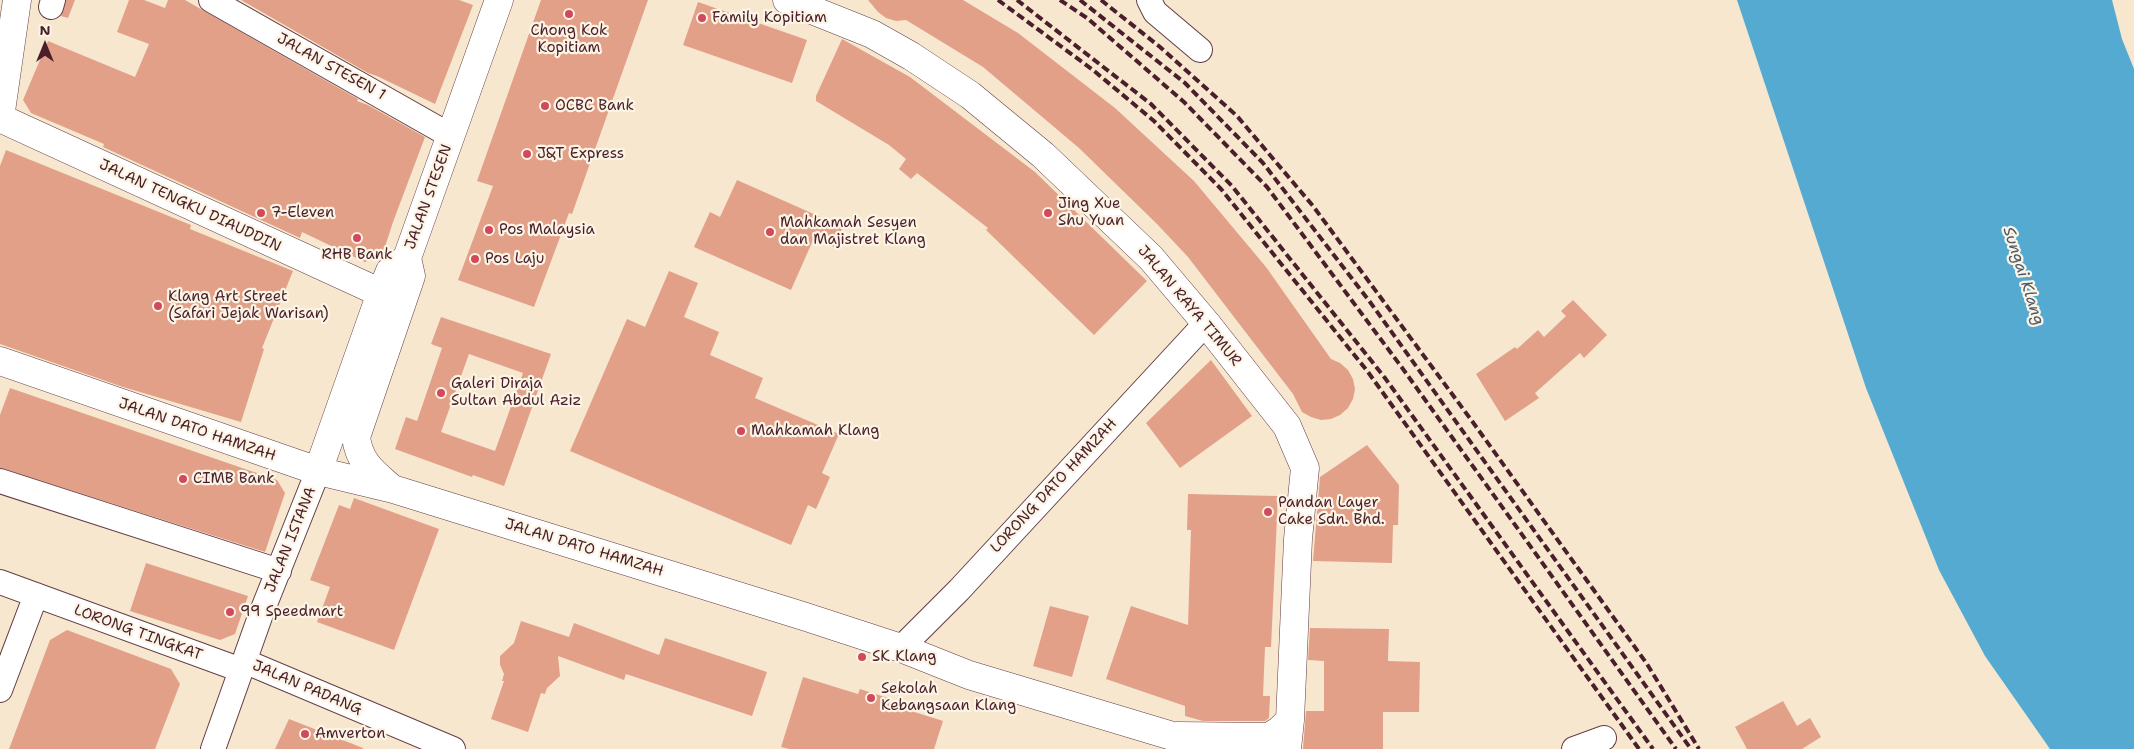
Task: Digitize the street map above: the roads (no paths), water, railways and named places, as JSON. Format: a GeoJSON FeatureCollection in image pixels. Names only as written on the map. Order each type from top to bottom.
{"type":"FeatureCollection","features":[{"type":"Feature","properties":{"kind":"main road"},"geometry":{"type":"LineString","coordinates":[[0,118],[17,0]]}},
{"type":"Feature","properties":{"kind":"main road","name":"JALAN STESEN"},"geometry":{"type":"LineString","coordinates":[[318,471],[390,271],[407,258],[499,0]]}},
{"type":"Feature","properties":{"kind":"main road","name":"JALAN RAYA TIMUR"},"geometry":{"type":"LineString","coordinates":[[787,0],[872,34],[911,56],[970,95],[1043,155],[1151,258],[1206,323],[1287,426],[1305,468],[1298,539],[1290,720],[1286,749]]}},
{"type":"Feature","properties":{"kind":"main road","name":"JALAN TENGKU DIAUDDIN"},"geometry":{"type":"LineString","coordinates":[[0,118],[381,293]]}},
{"type":"Feature","properties":{"kind":"main road"},"geometry":{"type":"LineString","coordinates":[[392,489],[366,464],[357,449],[356,436],[411,276],[407,258]]}},
{"type":"Feature","properties":{"kind":"main road","name":"JALAN DATO HAMZAH"},"geometry":{"type":"LineString","coordinates":[[1,366],[318,471],[392,489],[900,648],[969,674],[1169,735]]}},
{"type":"Feature","properties":{"kind":"main road"},"geometry":{"type":"LineString","coordinates":[[1169,735],[1269,737],[1290,720]]}},
{"type":"Feature","properties":{"kind":"main road"},"geometry":{"type":"LineString","coordinates":[[1169,735],[1201,749]]}},
{"type":"Feature","properties":{"kind":"street","name":"JALAN STESEN 1"},"geometry":{"type":"LineString","coordinates":[[211,0],[450,136]]}},
{"type":"Feature","properties":{"kind":"street"},"geometry":{"type":"LineString","coordinates":[[1149,0],[1156,12],[1200,50]]}},
{"type":"Feature","properties":{"kind":"street","name":"LORONG DATO HAMZAH"},"geometry":{"type":"LineString","coordinates":[[900,648],[959,590],[1206,323]]}},
{"type":"Feature","properties":{"kind":"street","name":"JALAN ISTANA"},"geometry":{"type":"LineString","coordinates":[[213,749],[261,614],[318,471]]}},
{"type":"Feature","properties":{"kind":"street"},"geometry":{"type":"LineString","coordinates":[[0,481],[279,571]]}},
{"type":"Feature","properties":{"kind":"street","name":"LORONG TINGKAT"},"geometry":{"type":"LineString","coordinates":[[0,582],[242,666]]}},
{"type":"Feature","properties":{"kind":"street"},"geometry":{"type":"LineString","coordinates":[[0,690],[36,595]]}},
{"type":"Feature","properties":{"kind":"street","name":"JALAN PADANG"},"geometry":{"type":"LineString","coordinates":[[242,666],[453,749]]}},
{"type":"Feature","properties":{"kind":"water","name":"Sungai Klang"},"geometry":{"type":"Polygon","coordinates":[[[1737,0],[2112,0],[2122,39],[2134,69],[2134,749],[2050,749],[1985,656],[1939,570],[1866,388],[1737,0]]]}},
{"type":"Feature","properties":{"kind":"railway"},"geometry":{"type":"LineString","coordinates":[[998,0],[1093,70],[1154,121],[1221,189],[1368,372],[1639,749]]}},
{"type":"Feature","properties":{"kind":"railway"},"geometry":{"type":"LineString","coordinates":[[1017,0],[1151,104],[1232,186],[1385,378],[1653,749]]}},
{"type":"Feature","properties":{"kind":"railway"},"geometry":{"type":"LineString","coordinates":[[1060,0],[1087,18],[1184,102],[1267,187],[1403,369],[1676,749]]}},
{"type":"Feature","properties":{"kind":"railway"},"geometry":{"type":"LineString","coordinates":[[1080,0],[1185,83],[1263,163],[1370,302],[1691,749]]}},
{"type":"Feature","properties":{"kind":"railway"},"geometry":{"type":"LineString","coordinates":[[1101,0],[1160,47],[1237,116],[1313,206],[1472,421],[1647,664],[1699,749]]}},
{"type":"Feature","properties":{"kind":"place","name":"Chong Kok Kopitiam"},"geometry":{"type":"Point","coordinates":[569,14]}},
{"type":"Feature","properties":{"kind":"place","name":"Family Kopitiam"},"geometry":{"type":"Point","coordinates":[702,18]}},
{"type":"Feature","properties":{"kind":"place","name":"OCBC Bank"},"geometry":{"type":"Point","coordinates":[545,106]}},
{"type":"Feature","properties":{"kind":"place","name":"J&T Express"},"geometry":{"type":"Point","coordinates":[527,154]}},
{"type":"Feature","properties":{"kind":"place","name":"7-Eleven"},"geometry":{"type":"Point","coordinates":[261,213]}},
{"type":"Feature","properties":{"kind":"place","name":"Jing Xue Shu Yuan"},"geometry":{"type":"Point","coordinates":[1048,213]}},
{"type":"Feature","properties":{"kind":"place","name":"Pos Malaysia"},"geometry":{"type":"Point","coordinates":[489,230]}},
{"type":"Feature","properties":{"kind":"place","name":"Mahkamah Sesyen dan Majistret Klang"},"geometry":{"type":"Point","coordinates":[770,232]}},
{"type":"Feature","properties":{"kind":"place","name":"RHB Bank"},"geometry":{"type":"Point","coordinates":[357,238]}},
{"type":"Feature","properties":{"kind":"place","name":"Pos Laju"},"geometry":{"type":"Point","coordinates":[475,259]}},
{"type":"Feature","properties":{"kind":"place","name":"Klang Art Street (Safari Jejak Warisan)"},"geometry":{"type":"Point","coordinates":[158,306]}},
{"type":"Feature","properties":{"kind":"place","name":"Galeri Diraja Sultan Abdul Aziz"},"geometry":{"type":"Point","coordinates":[441,393]}},
{"type":"Feature","properties":{"kind":"place","name":"Mahkamah Klang"},"geometry":{"type":"Point","coordinates":[741,431]}},
{"type":"Feature","properties":{"kind":"place","name":"CIMB Bank"},"geometry":{"type":"Point","coordinates":[183,479]}},
{"type":"Feature","properties":{"kind":"place","name":"Pandan Layer Cake Sdn. Bhd."},"geometry":{"type":"Point","coordinates":[1268,512]}},
{"type":"Feature","properties":{"kind":"place","name":"99 Speedmart"},"geometry":{"type":"Point","coordinates":[230,612]}},
{"type":"Feature","properties":{"kind":"place","name":"SK Klang"},"geometry":{"type":"Point","coordinates":[862,657]}},
{"type":"Feature","properties":{"kind":"place","name":"Sekolah Kebangsaan Klang"},"geometry":{"type":"Point","coordinates":[871,698]}},
{"type":"Feature","properties":{"kind":"place","name":"Amverton"},"geometry":{"type":"Point","coordinates":[305,734]}}]}
